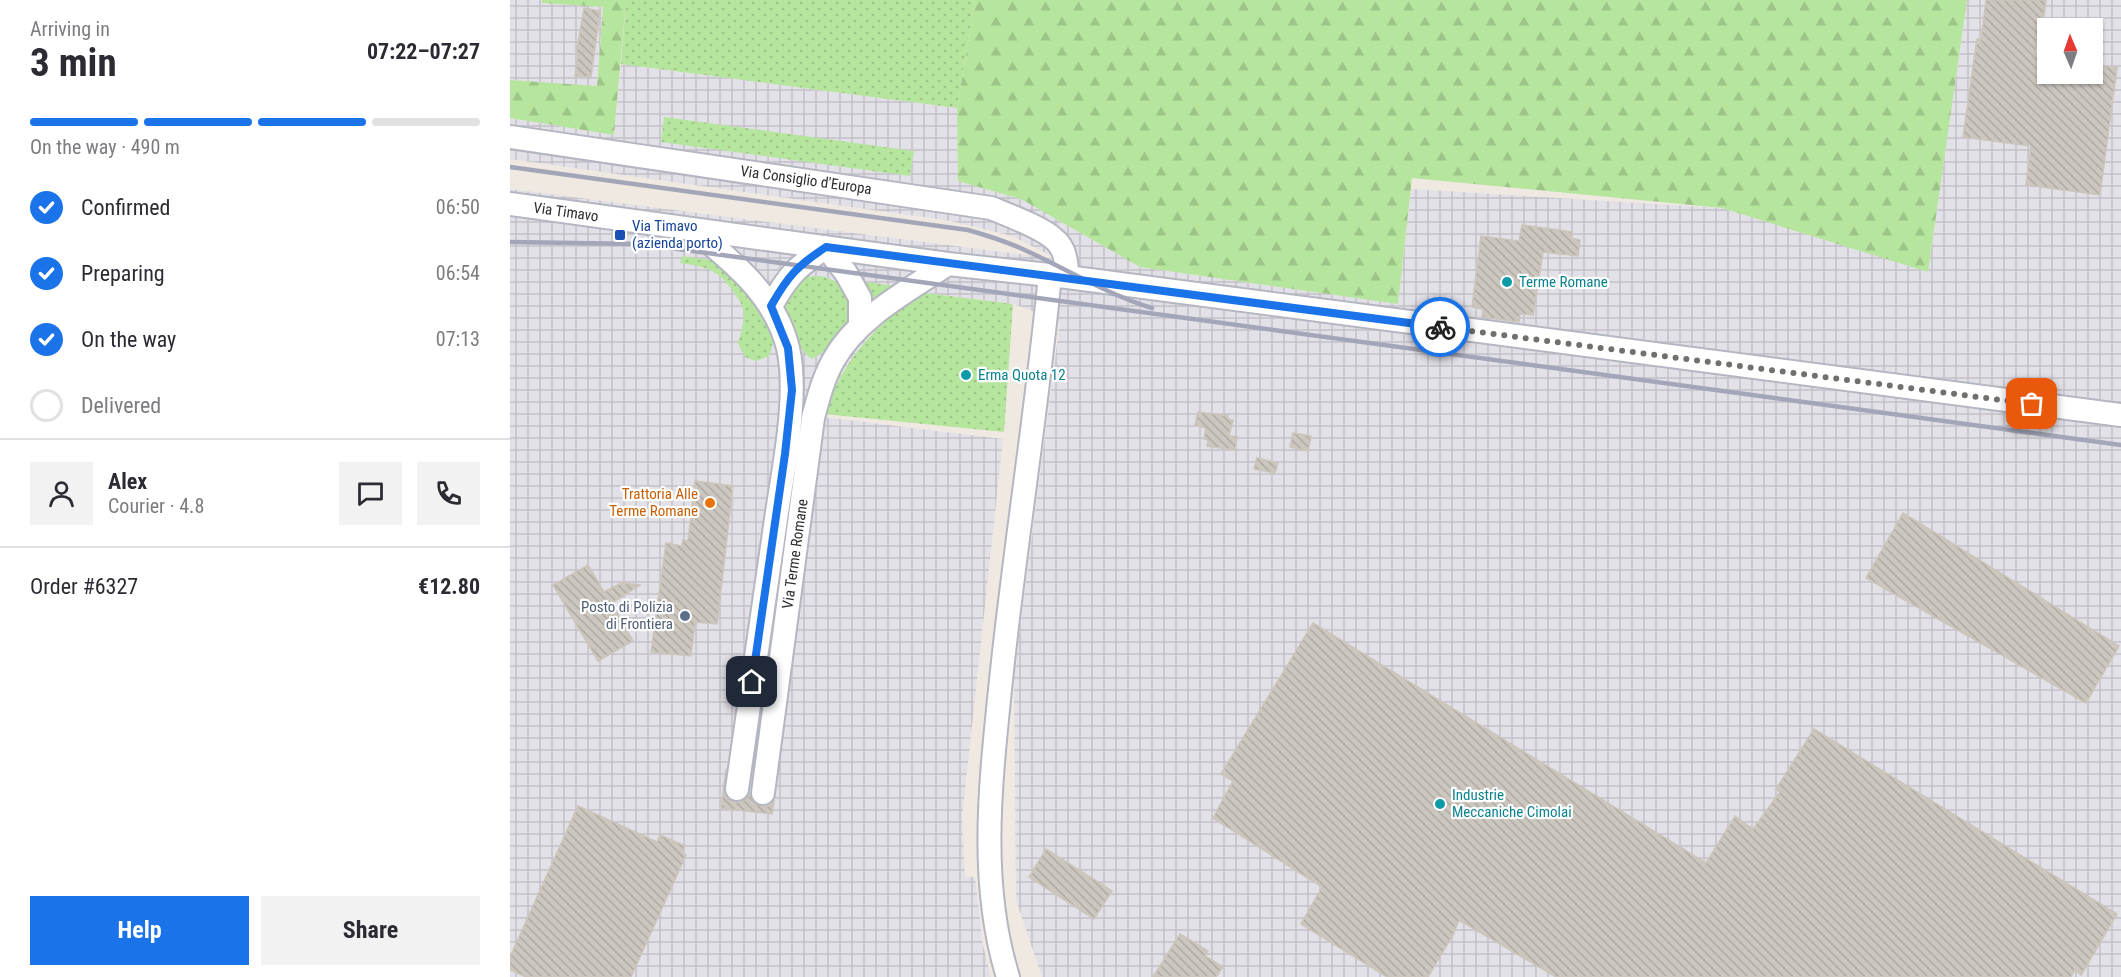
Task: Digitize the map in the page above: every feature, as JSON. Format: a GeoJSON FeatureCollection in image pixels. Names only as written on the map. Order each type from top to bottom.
{"type":"FeatureCollection","features":[{"type":"Feature","properties":{"kind":"street","name":"Via Consiglio d'Europa"},"geometry":{"type":"LineString","coordinates":[[510,137],[991,208],[1016,218],[1055,239],[1062,249],[1066,261],[1059,276],[1006,627],[988,837],[992,897],[1000,954],[1008,977]]}},
{"type":"Feature","properties":{"kind":"street","name":"Via Timavo"},"geometry":{"type":"LineString","coordinates":[[510,204],[948,264],[1059,276],[2121,415]]}},
{"type":"Feature","properties":{"kind":"street","name":"Via Terme Romane"},"geometry":{"type":"LineString","coordinates":[[693,229],[743,271],[771,306],[788,348],[792,390],[785,454],[737,789]]}},
{"type":"Feature","properties":{"kind":"street"},"geometry":{"type":"LineString","coordinates":[[771,306],[786,280],[800,265],[826,247],[846,273],[860,298],[860,326]]}},
{"type":"Feature","properties":{"kind":"street","name":"Via Terme Romane"},"geometry":{"type":"LineString","coordinates":[[763,793],[813,418],[821,388],[833,360],[860,326],[948,264]]}},
{"type":"Feature","properties":{"kind":"shaded area"},"geometry":{"type":"Polygon","coordinates":[[[510,0],[542,0],[542,3],[603,7],[597,87],[510,80],[510,0]]]}},
{"type":"Feature","properties":{"kind":"shaded area"},"geometry":{"type":"Polygon","coordinates":[[[1967,0],[2121,0],[2121,977],[1042,977],[1016,900],[1014,674],[1060,321],[1013,304],[925,293],[871,334],[847,365],[832,392],[823,417],[1003,439],[962,818],[965,877],[975,877],[983,945],[991,977],[510,977],[510,189],[1057,259],[1012,236],[951,221],[510,159],[510,118],[614,135],[621,64],[957,108],[958,181],[1021,199],[1140,267],[1398,304],[1411,189],[1722,208],[1928,271],[1967,0]]]}},
{"type":"Feature","properties":{"kind":"green space"},"geometry":{"type":"Polygon","coordinates":[[[542,0],[626,0],[614,135],[510,118],[510,80],[597,86],[603,7],[542,3],[542,0]]]}},
{"type":"Feature","properties":{"kind":"green space"},"geometry":{"type":"Polygon","coordinates":[[[626,0],[975,0],[957,108],[621,64],[626,0]]]}},
{"type":"Feature","properties":{"kind":"green space"},"geometry":{"type":"Polygon","coordinates":[[[975,0],[1967,0],[1928,272],[1722,208],[1412,178],[1398,304],[1140,267],[1021,199],[958,181],[957,108],[975,0]]]}},
{"type":"Feature","properties":{"kind":"green space"},"geometry":{"type":"Polygon","coordinates":[[[664,117],[914,151],[910,176],[661,142],[664,117]]]}},
{"type":"Feature","properties":{"kind":"green space"},"geometry":{"type":"Polygon","coordinates":[[[682,256],[716,261],[756,301],[769,327],[773,343],[769,356],[756,361],[745,357],[738,343],[743,320],[740,302],[718,275],[705,268],[680,263],[682,256]]]}},
{"type":"Feature","properties":{"kind":"green space"},"geometry":{"type":"Polygon","coordinates":[[[821,276],[843,286],[849,292],[852,308],[837,336],[823,352],[812,359],[796,340],[784,298],[803,277],[821,276]]]}},
{"type":"Feature","properties":{"kind":"green space"},"geometry":{"type":"Polygon","coordinates":[[[861,281],[900,287],[869,311],[861,281]]]}},
{"type":"Feature","properties":{"kind":"green space"},"geometry":{"type":"Polygon","coordinates":[[[925,293],[1013,304],[1004,432],[824,414],[841,376],[863,344],[891,317],[925,293]]]}},
{"type":"Feature","properties":{"kind":"building"},"geometry":{"type":"Polygon","coordinates":[[[1986,0],[2046,0],[2044,18],[2037,18],[2035,56],[2037,56],[2037,84],[2103,84],[2103,66],[2117,68],[2100,195],[2026,185],[2031,146],[1963,137],[1977,39],[1981,40],[1986,0]]]}},
{"type":"Feature","properties":{"kind":"building"},"geometry":{"type":"Polygon","coordinates":[[[584,8],[600,11],[591,77],[575,76],[584,8]]]}},
{"type":"Feature","properties":{"kind":"building","name":"Terme Romane"},"geometry":{"type":"Polygon","coordinates":[[[1522,225],[1572,232],[1571,238],[1580,240],[1578,256],[1543,252],[1533,315],[1520,314],[1519,322],[1482,317],[1483,309],[1472,307],[1481,236],[1519,241],[1522,225]]]}},
{"type":"Feature","properties":{"kind":"building"},"geometry":{"type":"Polygon","coordinates":[[[1198,412],[1228,416],[1228,419],[1233,420],[1229,436],[1237,437],[1235,450],[1207,446],[1208,440],[1204,439],[1206,428],[1195,425],[1198,412]]]}},
{"type":"Feature","properties":{"kind":"building"},"geometry":{"type":"Polygon","coordinates":[[[1293,433],[1311,436],[1308,451],[1290,447],[1293,433]]]}},
{"type":"Feature","properties":{"kind":"building"},"geometry":{"type":"Polygon","coordinates":[[[1257,458],[1278,463],[1275,473],[1254,469],[1257,458]]]}},
{"type":"Feature","properties":{"kind":"building"},"geometry":{"type":"Polygon","coordinates":[[[695,481],[733,486],[717,624],[695,622],[691,656],[651,652],[666,543],[682,546],[683,540],[688,541],[695,481]]]}},
{"type":"Feature","properties":{"kind":"building"},"geometry":{"type":"Polygon","coordinates":[[[1903,513],[2119,646],[2086,703],[1866,578],[1903,513]]]}},
{"type":"Feature","properties":{"kind":"building"},"geometry":{"type":"Polygon","coordinates":[[[588,565],[604,592],[621,583],[640,585],[612,603],[633,641],[598,661],[553,585],[588,565]]]}},
{"type":"Feature","properties":{"kind":"building","name":"Industrie Meccaniche Cimolai"},"geometry":{"type":"Polygon","coordinates":[[[1313,623],[1706,863],[1735,816],[1753,829],[1780,792],[1776,789],[1814,729],[2117,914],[2081,975],[2075,970],[2071,977],[1556,977],[1459,920],[1453,935],[1428,977],[1387,977],[1301,924],[1322,887],[1213,818],[1233,781],[1221,774],[1313,623]]]}},
{"type":"Feature","properties":{"kind":"building"},"geometry":{"type":"Polygon","coordinates":[[[726,769],[724,793],[728,799],[735,802],[741,802],[750,793],[754,803],[761,806],[768,806],[774,801],[772,814],[721,808],[726,769]]]}},
{"type":"Feature","properties":{"kind":"building"},"geometry":{"type":"Polygon","coordinates":[[[578,806],[657,842],[660,835],[685,846],[682,853],[686,855],[631,977],[526,977],[510,970],[510,957],[578,806]]]}},
{"type":"Feature","properties":{"kind":"building"},"geometry":{"type":"Polygon","coordinates":[[[1046,849],[1112,891],[1094,919],[1029,877],[1046,849]]]}},
{"type":"Feature","properties":{"kind":"building"},"geometry":{"type":"Polygon","coordinates":[[[1180,934],[1208,951],[1205,956],[1223,967],[1216,977],[1153,977],[1180,934]]]}},
{"type":"Feature","properties":{"kind":"railway"},"geometry":{"type":"LineString","coordinates":[[510,167],[968,230],[1014,245],[1105,290],[1152,308]]}},
{"type":"Feature","properties":{"kind":"railway"},"geometry":{"type":"LineString","coordinates":[[510,242],[641,244],[2121,445]]}},
{"type":"Feature","properties":{"kind":"way so far"},"geometry":{"type":"LineString","coordinates":[[1440,327],[2032,404]]}},
{"type":"Feature","properties":{"kind":"place","name":"Via Timavo (azienda porto)"},"geometry":{"type":"Point","coordinates":[620,235]}},
{"type":"Feature","properties":{"kind":"place","name":"Terme Romane"},"geometry":{"type":"Point","coordinates":[1507,282]}},
{"type":"Feature","properties":{"kind":"place","name":"Erma Quota 12"},"geometry":{"type":"Point","coordinates":[966,375]}},
{"type":"Feature","properties":{"kind":"place","name":"Trattoria Alle Terme Romane"},"geometry":{"type":"Point","coordinates":[710,503]}},
{"type":"Feature","properties":{"kind":"place","name":"Posto di Polizia di Frontiera"},"geometry":{"type":"Point","coordinates":[685,616]}},
{"type":"Feature","properties":{"kind":"place","name":"Industrie Meccaniche Cimolai"},"geometry":{"type":"Point","coordinates":[1440,804]}},
{"type":"Feature","properties":{"kind":"route"},"geometry":{"type":"LineString","coordinates":[[752,682],[792,390],[788,348],[771,306],[786,280],[800,265],[826,247],[1440,327]]}}]}
